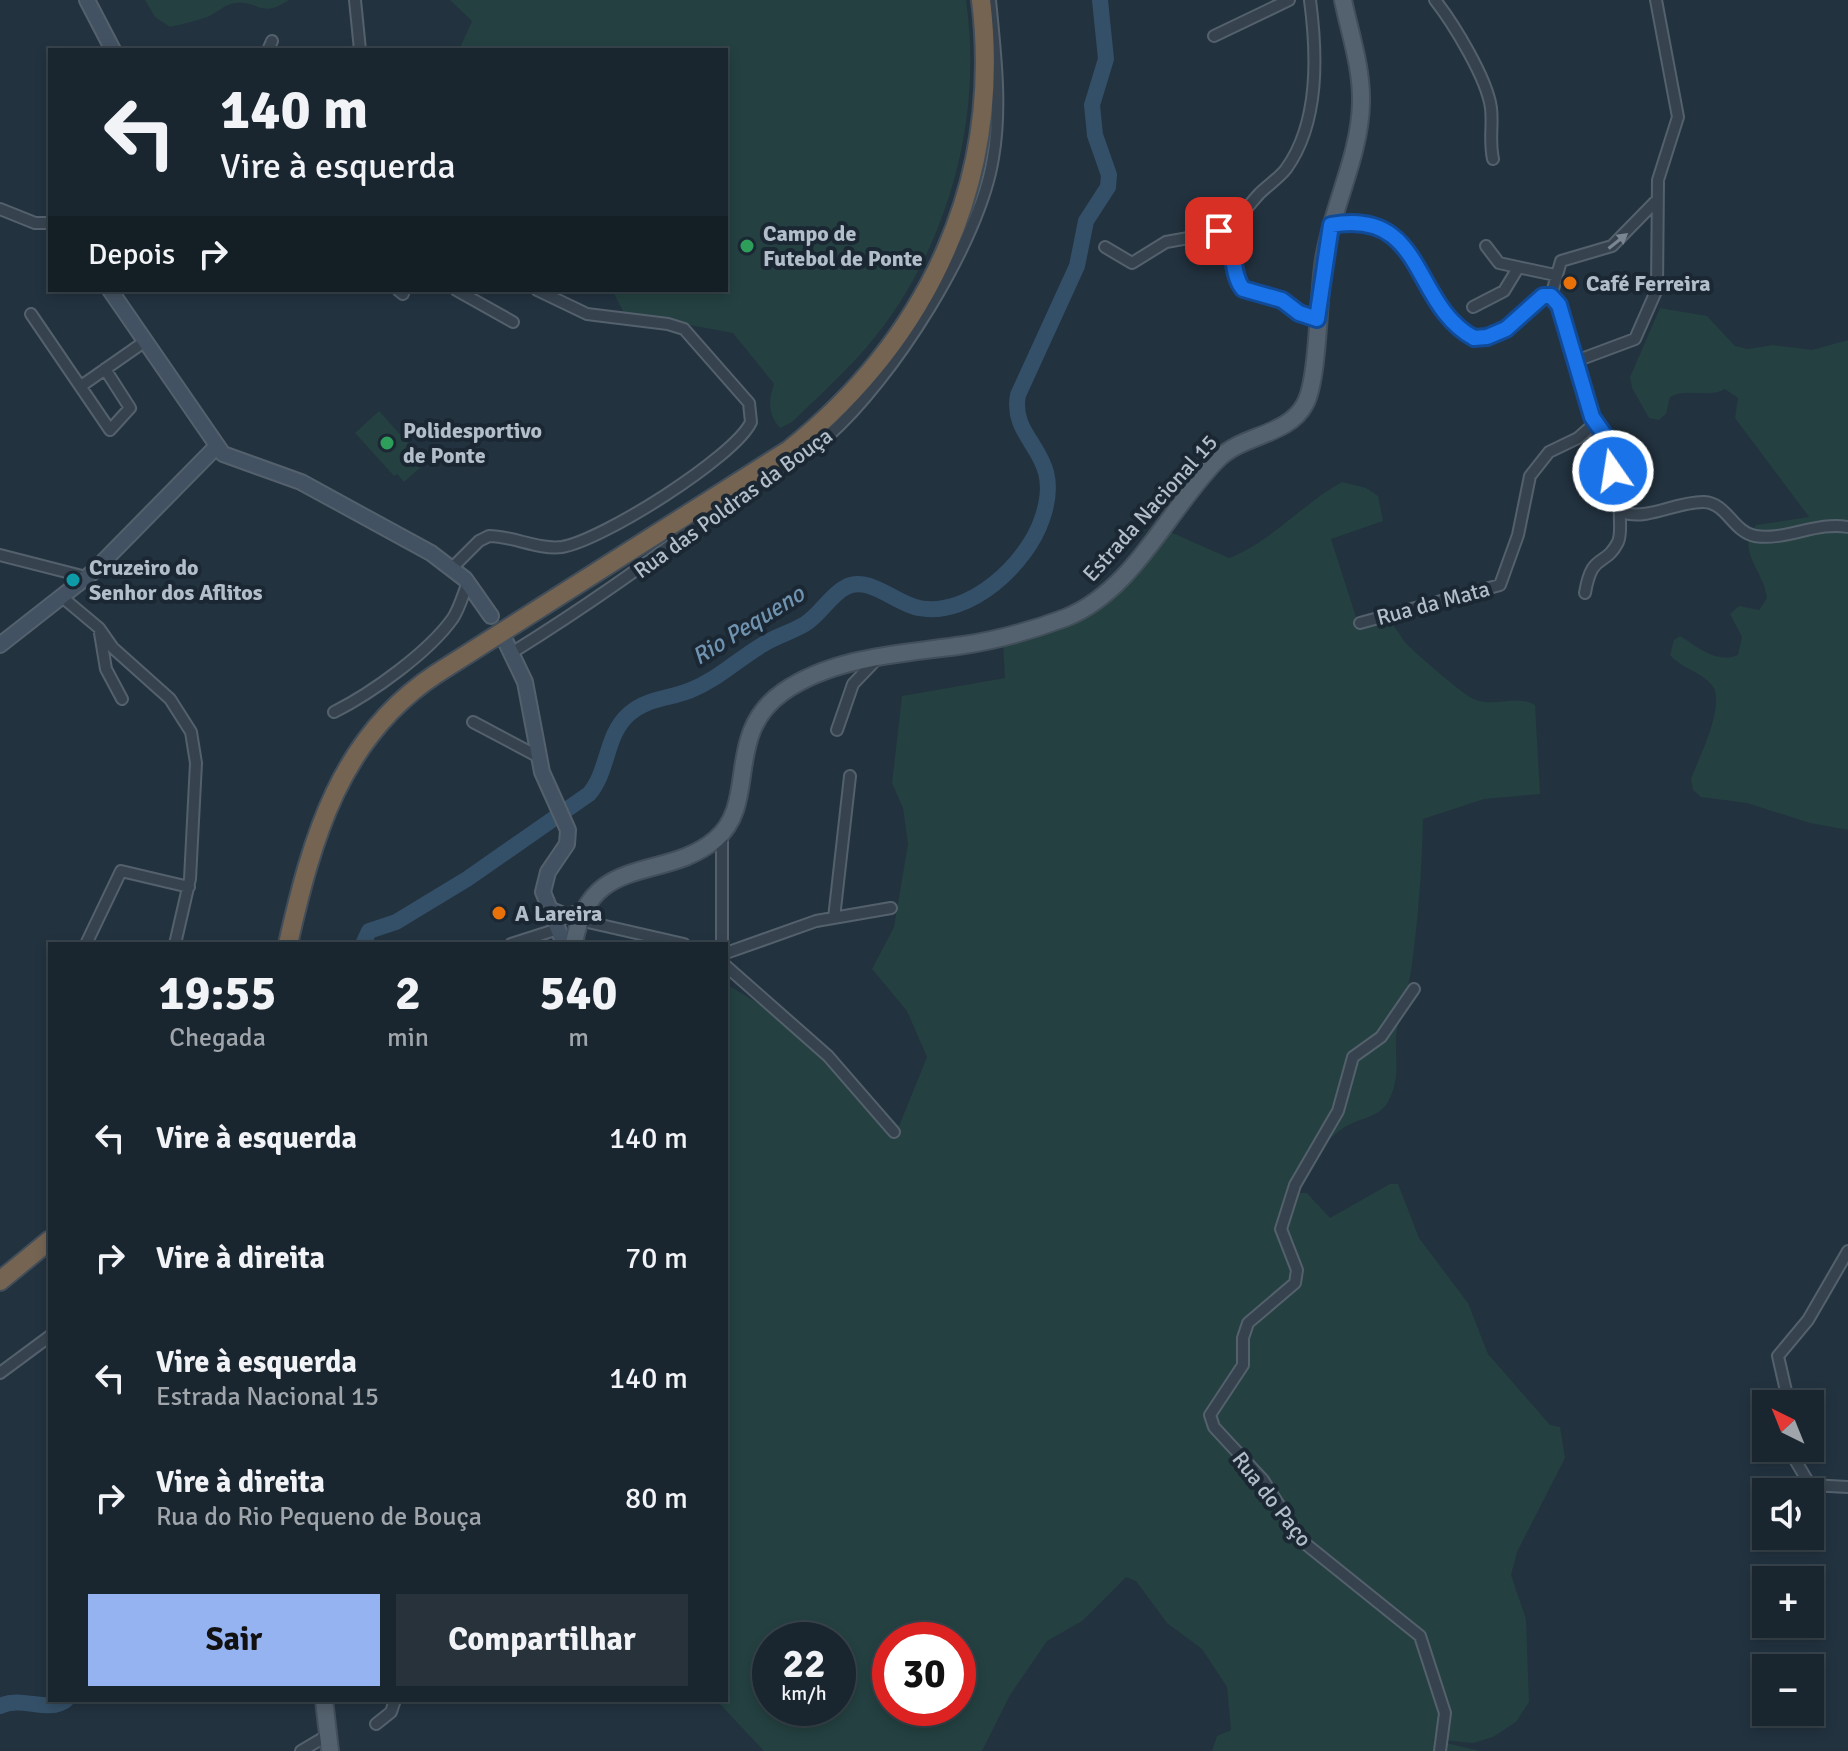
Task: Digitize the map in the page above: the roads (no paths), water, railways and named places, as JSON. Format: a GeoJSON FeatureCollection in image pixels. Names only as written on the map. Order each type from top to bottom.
{"type":"FeatureCollection","features":[{"type":"Feature","properties":{"kind":"highway"},"geometry":{"type":"LineString","coordinates":[[281,942],[316,809],[346,752],[372,717],[436,665],[780,444],[826,404],[890,330],[916,291],[940,244],[963,176],[975,81],[972,0]]}},
{"type":"Feature","properties":{"kind":"highway"},"geometry":{"type":"LineString","coordinates":[[288,942],[312,844],[330,798],[359,749],[395,707],[436,674],[779,458],[835,408],[905,328],[946,254],[970,183],[984,90],[981,0]]}},
{"type":"Feature","properties":{"kind":"highway"},"geometry":{"type":"LineString","coordinates":[[0,1281],[48,1242]]}},
{"type":"Feature","properties":{"kind":"highway"},"geometry":{"type":"LineString","coordinates":[[0,1292],[48,1254]]}},
{"type":"Feature","properties":{"kind":"main road","name":"Estrada Nacional 15"},"geometry":{"type":"LineString","coordinates":[[722,833],[735,808],[749,735],[758,713],[805,679],[878,657],[997,638],[1063,619],[1098,600],[1123,576],[1219,458],[1238,443],[1274,430],[1299,414],[1310,389],[1331,225],[1360,117],[1359,71],[1343,0]]}},
{"type":"Feature","properties":{"kind":"main road"},"geometry":{"type":"LineString","coordinates":[[566,926],[597,893],[618,878],[694,852],[722,833]]}},
{"type":"Feature","properties":{"kind":"main road"},"geometry":{"type":"LineString","coordinates":[[324,1702],[329,1739]]}},
{"type":"Feature","properties":{"kind":"street"},"geometry":{"type":"LineString","coordinates":[[87,0],[112,48]]}},
{"type":"Feature","properties":{"kind":"street"},"geometry":{"type":"LineString","coordinates":[[355,0],[360,48]]}},
{"type":"Feature","properties":{"kind":"street","name":"Rua das Poldras da Bouça"},"geometry":{"type":"LineString","coordinates":[[513,652],[615,589],[751,484],[819,443],[888,368],[932,304],[968,232],[990,171],[996,83],[990,0]]}},
{"type":"Feature","properties":{"kind":"street"},"geometry":{"type":"LineString","coordinates":[[1214,36],[1289,0]]}},
{"type":"Feature","properties":{"kind":"street"},"geometry":{"type":"LineString","coordinates":[[1105,247],[1132,263],[1166,242],[1219,231],[1246,213],[1259,194],[1279,177],[1291,162],[1303,132],[1316,51],[1310,0]]}},
{"type":"Feature","properties":{"kind":"street"},"geometry":{"type":"LineString","coordinates":[[1435,0],[1460,40],[1491,107],[1489,135],[1493,159]]}},
{"type":"Feature","properties":{"kind":"street"},"geometry":{"type":"LineString","coordinates":[[1576,361],[1625,345],[1640,334],[1658,285],[1657,200],[1661,164],[1677,126],[1678,108],[1656,0]]}},
{"type":"Feature","properties":{"kind":"street"},"geometry":{"type":"LineString","coordinates":[[1551,296],[1559,263],[1612,246],[1657,200]]}},
{"type":"Feature","properties":{"kind":"street"},"geometry":{"type":"LineString","coordinates":[[0,209],[35,223],[48,223]]}},
{"type":"Feature","properties":{"kind":"street"},"geometry":{"type":"LineString","coordinates":[[1331,225],[1371,223],[1388,232],[1406,250],[1448,314],[1474,338],[1498,333],[1543,296],[1551,296],[1559,305],[1595,423],[1610,443],[1620,510],[1619,539],[1611,551],[1592,566],[1585,593]]}},
{"type":"Feature","properties":{"kind":"street"},"geometry":{"type":"LineString","coordinates":[[1219,231],[1229,241],[1234,275],[1243,289],[1282,300],[1299,313],[1317,319]]}},
{"type":"Feature","properties":{"kind":"street"},"geometry":{"type":"LineString","coordinates":[[1486,246],[1499,263],[1555,275]]}},
{"type":"Feature","properties":{"kind":"street"},"geometry":{"type":"LineString","coordinates":[[1473,307],[1504,291],[1518,268]]}},
{"type":"Feature","properties":{"kind":"street"},"geometry":{"type":"LineString","coordinates":[[111,292],[216,447],[230,459],[285,475],[314,488],[452,568],[468,583],[491,616]]}},
{"type":"Feature","properties":{"kind":"street"},"geometry":{"type":"LineString","coordinates":[[460,292],[513,322]]}},
{"type":"Feature","properties":{"kind":"street"},"geometry":{"type":"LineString","coordinates":[[452,568],[479,541],[489,536],[556,547],[587,540],[671,492],[739,438],[751,422],[753,412],[748,401],[684,329],[668,324],[583,313],[541,292]]}},
{"type":"Feature","properties":{"kind":"street"},"geometry":{"type":"LineString","coordinates":[[31,314],[110,430],[130,408],[105,369]]}},
{"type":"Feature","properties":{"kind":"street"},"geometry":{"type":"LineString","coordinates":[[81,386],[144,342]]}},
{"type":"Feature","properties":{"kind":"street","name":"Rua da Mata"},"geometry":{"type":"LineString","coordinates":[[1360,623],[1500,585],[1518,535],[1530,476],[1549,452],[1578,438],[1595,423]]}},
{"type":"Feature","properties":{"kind":"street"},"geometry":{"type":"LineString","coordinates":[[0,645],[86,577],[216,447]]}},
{"type":"Feature","properties":{"kind":"street"},"geometry":{"type":"LineString","coordinates":[[1620,510],[1632,515],[1706,502],[1721,508],[1742,530],[1757,536],[1830,526],[1848,527]]}},
{"type":"Feature","properties":{"kind":"street"},"geometry":{"type":"LineString","coordinates":[[0,555],[86,577]]}},
{"type":"Feature","properties":{"kind":"street"},"geometry":{"type":"LineString","coordinates":[[61,571],[66,594],[99,628],[115,651],[170,699],[191,732],[196,763],[189,887],[175,942]]}},
{"type":"Feature","properties":{"kind":"street"},"geometry":{"type":"LineString","coordinates":[[334,712],[378,688],[445,627],[457,611],[468,583]]}},
{"type":"Feature","properties":{"kind":"street"},"geometry":{"type":"LineString","coordinates":[[99,628],[105,666],[122,699]]}},
{"type":"Feature","properties":{"kind":"street"},"geometry":{"type":"LineString","coordinates":[[502,634],[513,652],[530,698],[539,757],[563,818],[568,840],[543,887],[566,926]]}},
{"type":"Feature","properties":{"kind":"street"},"geometry":{"type":"LineString","coordinates":[[837,730],[853,684],[878,657]]}},
{"type":"Feature","properties":{"kind":"street"},"geometry":{"type":"LineString","coordinates":[[473,722],[539,757]]}},
{"type":"Feature","properties":{"kind":"street"},"geometry":{"type":"LineString","coordinates":[[834,918],[850,776]]}},
{"type":"Feature","properties":{"kind":"street"},"geometry":{"type":"LineString","coordinates":[[722,833],[722,942]]}},
{"type":"Feature","properties":{"kind":"street"},"geometry":{"type":"LineString","coordinates":[[87,942],[121,871],[189,887]]}},
{"type":"Feature","properties":{"kind":"street"},"geometry":{"type":"LineString","coordinates":[[728,952],[795,927],[891,908]]}},
{"type":"Feature","properties":{"kind":"street"},"geometry":{"type":"LineString","coordinates":[[517,942],[566,926],[645,940]]}},
{"type":"Feature","properties":{"kind":"street"},"geometry":{"type":"LineString","coordinates":[[728,968],[823,1052],[894,1132]]}},
{"type":"Feature","properties":{"kind":"street","name":"Rua do Paço"},"geometry":{"type":"LineString","coordinates":[[1414,989],[1381,1037],[1350,1062],[1338,1111],[1302,1168],[1282,1219],[1282,1235],[1296,1267],[1295,1283],[1248,1323],[1243,1338],[1243,1365],[1210,1415],[1214,1427],[1263,1480],[1302,1541],[1420,1636],[1445,1713],[1440,1751]]}},
{"type":"Feature","properties":{"kind":"street"},"geometry":{"type":"LineString","coordinates":[[1785,1390],[1777,1358],[1806,1323],[1848,1251]]}},
{"type":"Feature","properties":{"kind":"street"},"geometry":{"type":"LineString","coordinates":[[0,1373],[48,1337]]}},
{"type":"Feature","properties":{"kind":"street"},"geometry":{"type":"LineString","coordinates":[[1796,1462],[1811,1486],[1848,1487]]}},
{"type":"Feature","properties":{"kind":"street"},"geometry":{"type":"LineString","coordinates":[[376,1724],[391,1712],[394,1702]]}},
{"type":"Feature","properties":{"kind":"street"},"geometry":{"type":"LineString","coordinates":[[301,1751],[329,1739]]}},
{"type":"Feature","properties":{"kind":"waterway","name":"Rio Pequeno"},"geometry":{"type":"LineString","coordinates":[[364,942],[369,931],[396,922],[467,879],[589,794],[600,775],[615,732],[629,714],[651,702],[691,690],[710,680],[762,645],[805,624],[846,587],[855,584],[873,587],[910,605],[938,609],[976,596],[1010,570],[1034,536],[1047,496],[1043,463],[1021,425],[1017,411],[1018,395],[1077,266],[1086,221],[1108,187],[1109,175],[1095,135],[1092,105],[1106,59],[1100,0]]}},
{"type":"Feature","properties":{"kind":"waterway","name":"Rio Pequeno"},"geometry":{"type":"LineString","coordinates":[[0,1706],[17,1702],[51,1705],[62,1702]]}},
{"type":"Feature","properties":{"kind":"place","name":"Campo de Futebol de Ponte"},"geometry":{"type":"Point","coordinates":[747,246]}},
{"type":"Feature","properties":{"kind":"place","name":"Café Ferreira"},"geometry":{"type":"Point","coordinates":[1570,283]}},
{"type":"Feature","properties":{"kind":"place","name":"Polidesportivo de Ponte"},"geometry":{"type":"Point","coordinates":[387,443]}},
{"type":"Feature","properties":{"kind":"place","name":"Cruzeiro do Senhor dos Aflitos"},"geometry":{"type":"Point","coordinates":[73,580]}},
{"type":"Feature","properties":{"kind":"place","name":"A Lareira"},"geometry":{"type":"Point","coordinates":[499,913]}}]}
